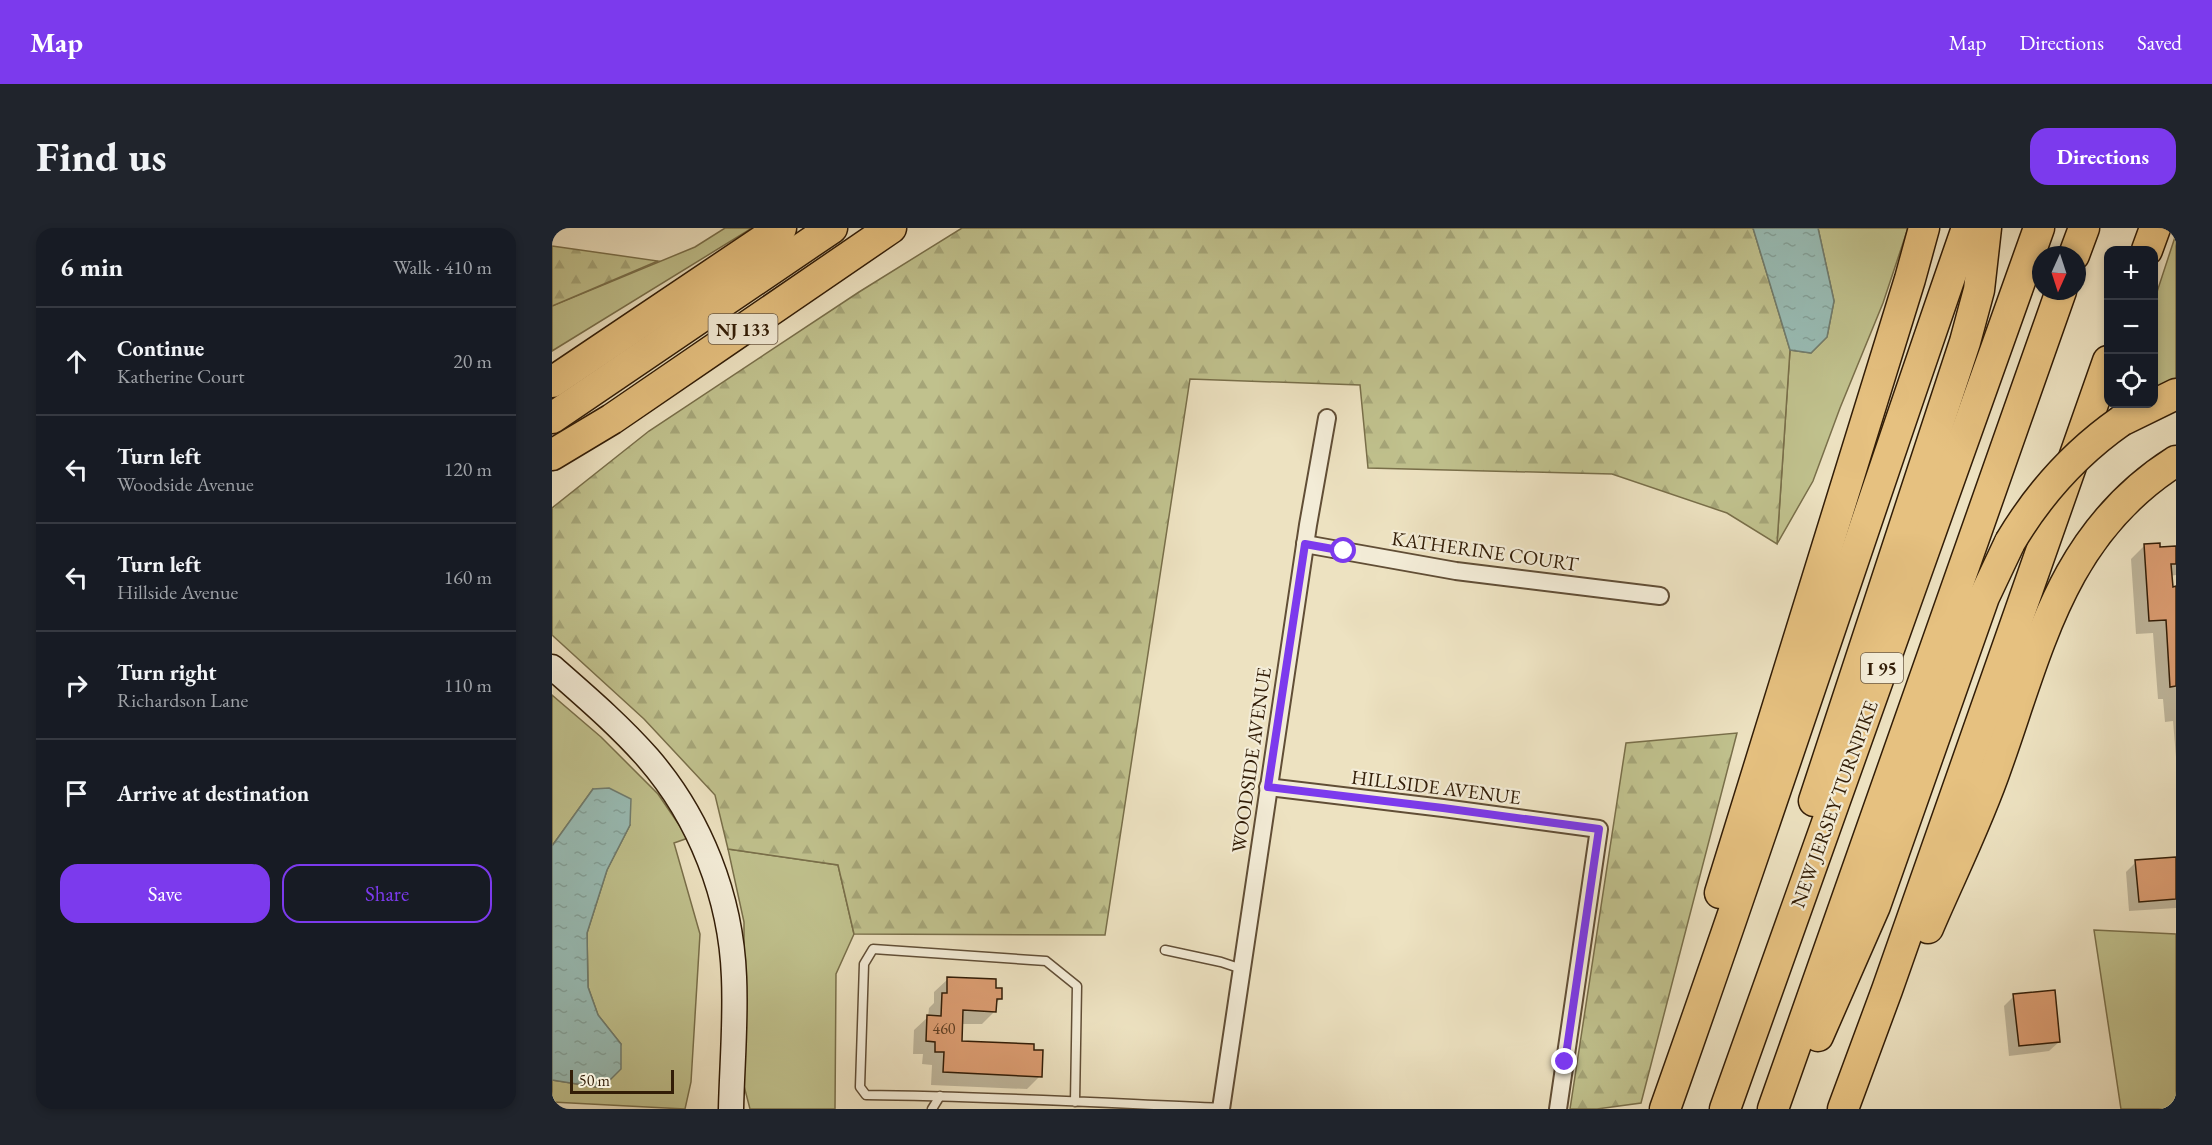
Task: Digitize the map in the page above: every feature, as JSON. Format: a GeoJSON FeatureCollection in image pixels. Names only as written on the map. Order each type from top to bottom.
{"type":"FeatureCollection","features":[{"type":"Feature","properties":{"kind":"highway"},"geometry":{"type":"LineString","coordinates":[[552,382],[781,228]]}},
{"type":"Feature","properties":{"kind":"highway","name":"NJ 133"},"geometry":{"type":"LineString","coordinates":[[559,411],[832,228]]}},
{"type":"Feature","properties":{"kind":"highway","name":"NJ 133"},"geometry":{"type":"LineString","coordinates":[[552,455],[612,419],[891,228]]}},
{"type":"Feature","properties":{"kind":"highway"},"geometry":{"type":"LineString","coordinates":[[1664,1109],[1669,1058],[1907,290],[1924,228]]}},
{"type":"Feature","properties":{"kind":"highway"},"geometry":{"type":"LineString","coordinates":[[1664,1109],[1739,901],[1966,228]]}},
{"type":"Feature","properties":{"kind":"highway"},"geometry":{"type":"LineString","coordinates":[[1715,1109],[1965,342],[1978,290],[1986,228]]}},
{"type":"Feature","properties":{"kind":"highway","name":"NEW JERSEY TURNPIKE"},"geometry":{"type":"LineString","coordinates":[[1725,1109],[2039,228]]}},
{"type":"Feature","properties":{"kind":"highway"},"geometry":{"type":"LineString","coordinates":[[2077,246],[2084,228]]}},
{"type":"Feature","properties":{"kind":"highway"},"geometry":{"type":"LineString","coordinates":[[2148,246],[2155,228]]}},
{"type":"Feature","properties":{"kind":"highway","name":"I 95"},"geometry":{"type":"LineString","coordinates":[[1773,1109],[2058,300]]}},
{"type":"Feature","properties":{"kind":"highway"},"geometry":{"type":"LineString","coordinates":[[1847,1100],[2104,375]]}},
{"type":"Feature","properties":{"kind":"highway"},"geometry":{"type":"LineString","coordinates":[[1791,1109],[1815,1042],[1875,906],[1984,597],[2010,542],[2032,506],[2057,476],[2087,447],[2121,421],[2176,394]]}},
{"type":"Feature","properties":{"kind":"highway"},"geometry":{"type":"LineString","coordinates":[[552,464],[612,419]]}},
{"type":"Feature","properties":{"kind":"highway"},"geometry":{"type":"LineString","coordinates":[[1847,1100],[1899,999],[1975,822],[1998,764],[2038,643],[2056,600],[2078,561],[2110,519],[2146,483],[2176,461]]}},
{"type":"Feature","properties":{"kind":"street","name":"WOODSIDE AVENUE"},"geometry":{"type":"LineString","coordinates":[[1221,1109],[1305,544],[1327,418]]}},
{"type":"Feature","properties":{"kind":"street","name":"KATHERINE COURT"},"geometry":{"type":"LineString","coordinates":[[1305,544],[1456,571],[1660,596]]}},
{"type":"Feature","properties":{"kind":"street"},"geometry":{"type":"LineString","coordinates":[[552,667],[612,721],[648,758],[680,799],[704,847],[720,891],[733,958],[731,1109]]}},
{"type":"Feature","properties":{"kind":"street","name":"HILLSIDE AVENUE"},"geometry":{"type":"LineString","coordinates":[[1268,787],[1599,829],[1558,1109]]}},
{"type":"Feature","properties":{"kind":"lane"},"geometry":{"type":"LineString","coordinates":[[1075,1102],[1077,986],[1046,961],[873,949],[864,964],[860,1087],[866,1095],[940,1096],[1221,1109]]}},
{"type":"Feature","properties":{"kind":"lane"},"geometry":{"type":"LineString","coordinates":[[1165,950],[1242,969]]}},
{"type":"Feature","properties":{"kind":"lane"},"geometry":{"type":"LineString","coordinates":[[932,1109],[940,1096]]}},
{"type":"Feature","properties":{"kind":"lane"},"geometry":{"type":"LineString","coordinates":[[940,1096],[944,1109]]}},
{"type":"Feature","properties":{"kind":"green space"},"geometry":{"type":"Polygon","coordinates":[[[725,228],[752,228],[552,351],[552,306],[695,247],[725,228]]]}},
{"type":"Feature","properties":{"kind":"green space"},"geometry":{"type":"Polygon","coordinates":[[[962,228],[1753,228],[1790,350],[1777,544],[1727,513],[1612,474],[1368,468],[1360,385],[1190,379],[1105,935],[854,934],[838,865],[728,849],[715,795],[644,719],[552,635],[552,508],[649,431],[859,292],[962,228]]]}},
{"type":"Feature","properties":{"kind":"green space"},"geometry":{"type":"Polygon","coordinates":[[[1818,228],[1908,228],[1883,303],[1813,481],[1777,544],[1790,350],[1811,353],[1827,337],[1834,301],[1818,228]]]}},
{"type":"Feature","properties":{"kind":"green space"},"geometry":{"type":"Polygon","coordinates":[[[2176,234],[2176,383],[2158,392],[2158,300],[2158,289],[2176,234]]]}},
{"type":"Feature","properties":{"kind":"green space"},"geometry":{"type":"Polygon","coordinates":[[[552,246],[658,261],[552,306],[552,246]]]}},
{"type":"Feature","properties":{"kind":"green space"},"geometry":{"type":"Polygon","coordinates":[[[552,695],[601,737],[658,794],[688,838],[674,843],[700,934],[691,1082],[685,1109],[552,1102],[552,1080],[602,1088],[621,1044],[598,1015],[588,987],[587,933],[607,870],[630,825],[593,789],[552,846],[552,695]]]}},
{"type":"Feature","properties":{"kind":"green space"},"geometry":{"type":"Polygon","coordinates":[[[1737,733],[1641,1103],[1597,1109],[1570,1109],[1626,743],[1737,733]]]}},
{"type":"Feature","properties":{"kind":"green space"},"geometry":{"type":"Polygon","coordinates":[[[728,849],[838,865],[854,934],[836,974],[835,1109],[750,1109],[744,1086],[744,922],[728,849]]]}},
{"type":"Feature","properties":{"kind":"green space"},"geometry":{"type":"Polygon","coordinates":[[[2094,930],[2176,934],[2176,1109],[2121,1109],[2094,930]]]}},
{"type":"Feature","properties":{"kind":"water"},"geometry":{"type":"Polygon","coordinates":[[[1753,228],[1818,228],[1834,301],[1827,337],[1811,353],[1790,350],[1753,228]]]}},
{"type":"Feature","properties":{"kind":"water"},"geometry":{"type":"Polygon","coordinates":[[[609,788],[631,799],[630,825],[607,870],[587,933],[588,987],[598,1015],[621,1044],[621,1069],[602,1088],[552,1080],[552,846],[593,789],[609,788]]]}},
{"type":"Feature","properties":{"kind":"building"},"geometry":{"type":"Polygon","coordinates":[[[2160,543],[2160,547],[2176,546],[2176,564],[2171,564],[2173,587],[2176,586],[2176,686],[2170,687],[2166,620],[2149,621],[2144,544],[2160,543]]]}},
{"type":"Feature","properties":{"kind":"building"},"geometry":{"type":"Polygon","coordinates":[[[2176,857],[2176,899],[2139,902],[2135,860],[2176,857]]]}},
{"type":"Feature","properties":{"kind":"building"},"geometry":{"type":"Polygon","coordinates":[[[947,977],[996,979],[996,988],[1002,988],[1002,999],[997,999],[996,1012],[963,1010],[962,1041],[1034,1044],[1034,1050],[1043,1050],[1042,1077],[943,1072],[944,1052],[935,1052],[935,1042],[926,1041],[927,1015],[941,1016],[942,993],[947,993],[947,977]]]}},
{"type":"Feature","properties":{"kind":"building"},"geometry":{"type":"Polygon","coordinates":[[[2055,990],[2060,1042],[2019,1046],[2013,994],[2055,990]]]}},
{"type":"Feature","properties":{"kind":"route"},"geometry":{"type":"LineString","coordinates":[[1344,551],[1305,544],[1268,787],[1599,829],[1565,1062]]}}]}
